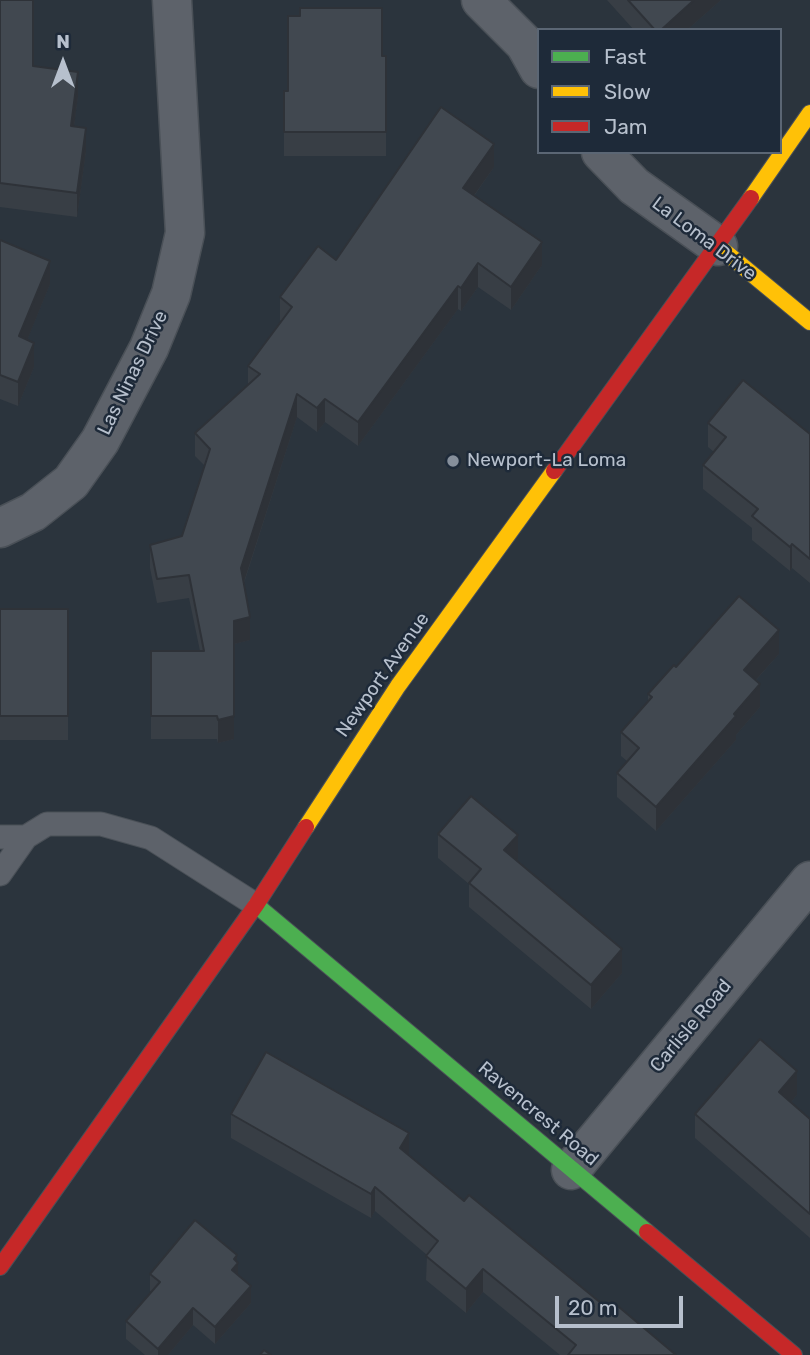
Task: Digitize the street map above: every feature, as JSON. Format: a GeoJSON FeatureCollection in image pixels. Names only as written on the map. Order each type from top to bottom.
{"type":"FeatureCollection","features":[{"type":"Feature","properties":{"kind":"main road","name":"Newport Avenue"},"geometry":{"type":"LineString","coordinates":[[782,153],[810,113]]}},
{"type":"Feature","properties":{"kind":"main road","name":"Newport Avenue"},"geometry":{"type":"LineString","coordinates":[[0,1267],[256,905],[398,686],[718,246],[782,154]]}},
{"type":"Feature","properties":{"kind":"main road","name":"La Loma Drive"},"geometry":{"type":"LineString","coordinates":[[718,246],[810,322]]}},
{"type":"Feature","properties":{"kind":"main road","name":"Ravencrest Road"},"geometry":{"type":"LineString","coordinates":[[256,905],[794,1355]]}},
{"type":"Feature","properties":{"kind":"street","name":"Las Ninas Drive"},"geometry":{"type":"LineString","coordinates":[[17,520],[71,482],[100,441],[149,348],[171,294],[186,233],[172,0]]}},
{"type":"Feature","properties":{"kind":"street"},"geometry":{"type":"LineString","coordinates":[[481,0],[525,44],[537,65]]}},
{"type":"Feature","properties":{"kind":"street","name":"La Loma Drive"},"geometry":{"type":"LineString","coordinates":[[603,154],[634,186],[718,246]]}},
{"type":"Feature","properties":{"kind":"street","name":"Carlisle Road"},"geometry":{"type":"LineString","coordinates":[[571,1170],[810,881]]}},
{"type":"Feature","properties":{"kind":"lane"},"geometry":{"type":"LineString","coordinates":[[0,874],[26,837],[47,824],[101,824],[151,838],[256,905]]}},
{"type":"Feature","properties":{"kind":"lane"},"geometry":{"type":"LineString","coordinates":[[0,837],[26,837]]}},
{"type":"Feature","properties":{"kind":"building"},"geometry":{"type":"Polygon","coordinates":[[[0,0],[33,0],[33,66],[78,72],[71,126],[86,128],[77,193],[0,183],[0,0]]]}},
{"type":"Feature","properties":{"kind":"building"},"geometry":{"type":"Polygon","coordinates":[[[628,0],[694,0],[663,28],[653,28],[628,0]]]}},
{"type":"Feature","properties":{"kind":"building"},"geometry":{"type":"Polygon","coordinates":[[[300,8],[382,8],[382,56],[386,56],[386,132],[284,132],[284,91],[288,91],[288,16],[300,16],[300,8]]]}},
{"type":"Feature","properties":{"kind":"building"},"geometry":{"type":"Polygon","coordinates":[[[441,107],[494,144],[463,188],[542,242],[511,287],[478,263],[461,288],[458,286],[358,422],[325,399],[317,408],[297,394],[241,568],[250,617],[234,621],[234,716],[218,720],[217,716],[151,716],[151,651],[204,651],[189,575],[157,579],[150,545],[182,536],[210,449],[195,433],[260,374],[248,366],[292,307],[280,297],[318,246],[336,260],[441,107]]]}},
{"type":"Feature","properties":{"kind":"building"},"geometry":{"type":"Polygon","coordinates":[[[0,240],[50,261],[19,336],[34,343],[18,382],[0,375],[0,240]]]}},
{"type":"Feature","properties":{"kind":"building"},"geometry":{"type":"Polygon","coordinates":[[[743,380],[810,434],[810,559],[792,544],[790,547],[752,516],[758,509],[703,465],[726,437],[708,423],[743,380]]]}},
{"type":"Feature","properties":{"kind":"building"},"geometry":{"type":"Polygon","coordinates":[[[739,596],[779,630],[744,670],[760,684],[734,714],[736,716],[656,807],[617,773],[639,748],[621,732],[652,697],[648,694],[674,665],[676,667],[739,596]]]}},
{"type":"Feature","properties":{"kind":"building"},"geometry":{"type":"Polygon","coordinates":[[[0,609],[68,609],[68,716],[0,716],[0,609]]]}},
{"type":"Feature","properties":{"kind":"building"},"geometry":{"type":"Polygon","coordinates":[[[471,796],[518,835],[504,850],[622,949],[591,985],[469,883],[481,869],[438,834],[471,796]]]}},
{"type":"Feature","properties":{"kind":"building"},"geometry":{"type":"Polygon","coordinates":[[[760,1039],[797,1071],[779,1092],[810,1119],[810,1214],[695,1114],[760,1039]]]}},
{"type":"Feature","properties":{"kind":"building"},"geometry":{"type":"Polygon","coordinates":[[[266,1052],[409,1133],[400,1148],[464,1201],[469,1195],[607,1308],[613,1302],[676,1355],[568,1355],[576,1345],[483,1269],[466,1289],[426,1256],[438,1241],[375,1187],[371,1194],[231,1114],[266,1052]]]}},
{"type":"Feature","properties":{"kind":"building"},"geometry":{"type":"Polygon","coordinates":[[[195,1220],[237,1255],[234,1259],[238,1263],[232,1270],[251,1286],[215,1327],[193,1308],[158,1349],[126,1321],[160,1282],[150,1274],[195,1220]]]}},
{"type":"Feature","properties":{"kind":"traffic: fast"},"geometry":{"type":"LineString","coordinates":[[256,905],[647,1232]]}},
{"type":"Feature","properties":{"kind":"traffic: slow"},"geometry":{"type":"LineString","coordinates":[[782,153],[810,113]]}},
{"type":"Feature","properties":{"kind":"traffic: slow"},"geometry":{"type":"LineString","coordinates":[[751,198],[782,154]]}},
{"type":"Feature","properties":{"kind":"traffic: slow"},"geometry":{"type":"LineString","coordinates":[[718,246],[810,322]]}},
{"type":"Feature","properties":{"kind":"traffic: slow"},"geometry":{"type":"LineString","coordinates":[[306,827],[398,686],[554,471]]}},
{"type":"Feature","properties":{"kind":"traffic: jam"},"geometry":{"type":"LineString","coordinates":[[554,471],[751,198]]}},
{"type":"Feature","properties":{"kind":"traffic: jam"},"geometry":{"type":"LineString","coordinates":[[0,1267],[256,905],[306,827]]}},
{"type":"Feature","properties":{"kind":"traffic: jam"},"geometry":{"type":"LineString","coordinates":[[647,1232],[794,1355]]}},
{"type":"Feature","properties":{"kind":"place","name":"Newport-La Loma"},"geometry":{"type":"Point","coordinates":[453,461]}}]}
